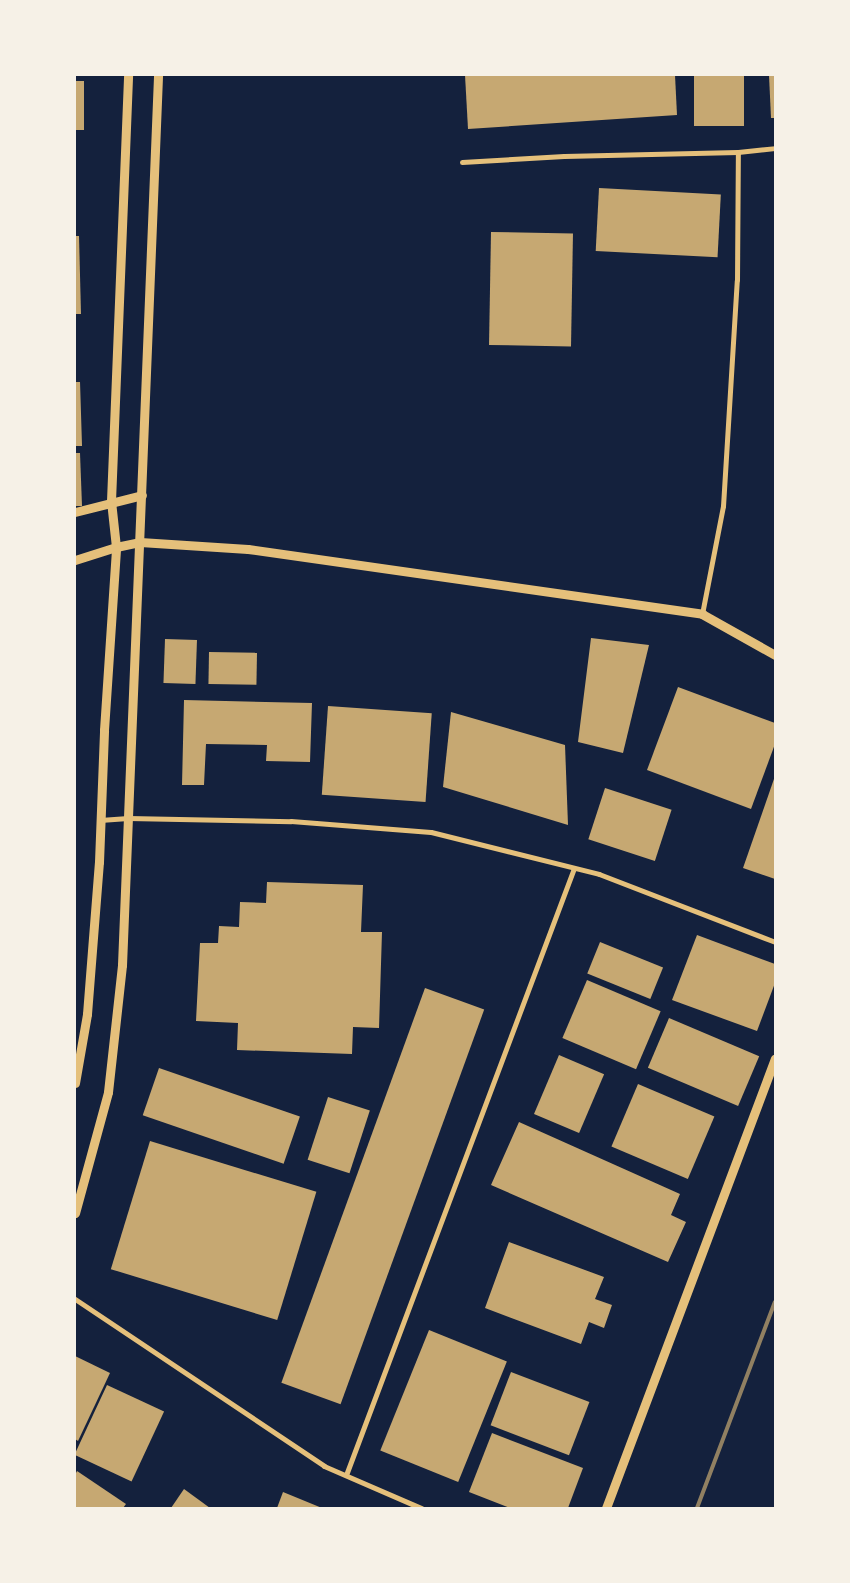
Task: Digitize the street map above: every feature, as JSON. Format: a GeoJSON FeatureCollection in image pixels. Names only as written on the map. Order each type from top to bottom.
{"type":"FeatureCollection","features":[{"type":"Feature","properties":{"kind":"street"},"geometry":{"type":"LineString","coordinates":[[75,1083],[87,1014],[95,939],[116,546],[111,501],[128,75]]}},
{"type":"Feature","properties":{"kind":"street"},"geometry":{"type":"LineString","coordinates":[[75,1213],[108,1092],[122,965],[158,75]]}},
{"type":"Feature","properties":{"kind":"street"},"geometry":{"type":"LineString","coordinates":[[462,162],[564,156],[738,152],[775,148]]}},
{"type":"Feature","properties":{"kind":"street"},"geometry":{"type":"LineString","coordinates":[[702,614],[723,506],[736,280],[738,152]]}},
{"type":"Feature","properties":{"kind":"street"},"geometry":{"type":"LineString","coordinates":[[75,512],[111,501],[142,495]]}},
{"type":"Feature","properties":{"kind":"street"},"geometry":{"type":"LineString","coordinates":[[75,560],[116,546],[140,542],[248,549],[702,614],[775,655]]}},
{"type":"Feature","properties":{"kind":"street"},"geometry":{"type":"LineString","coordinates":[[100,820],[128,818],[291,822],[431,832],[599,874],[775,942]]}},
{"type":"Feature","properties":{"kind":"street"},"geometry":{"type":"LineString","coordinates":[[346,1475],[574,868]]}},
{"type":"Feature","properties":{"kind":"street"},"geometry":{"type":"LineString","coordinates":[[606,1508],[775,1059]]}},
{"type":"Feature","properties":{"kind":"street"},"geometry":{"type":"LineString","coordinates":[[75,1298],[324,1466],[420,1508]]}},
{"type":"Feature","properties":{"kind":"building"},"geometry":{"type":"Polygon","coordinates":[[[465,75],[675,75],[677,115],[468,129],[465,75]]]}},
{"type":"Feature","properties":{"kind":"building"},"geometry":{"type":"Polygon","coordinates":[[[694,75],[744,75],[744,126],[694,126],[694,75]]]}},
{"type":"Feature","properties":{"kind":"building"},"geometry":{"type":"Polygon","coordinates":[[[769,75],[775,75],[775,118],[771,118],[769,75]]]}},
{"type":"Feature","properties":{"kind":"building"},"geometry":{"type":"Polygon","coordinates":[[[75,81],[84,81],[84,130],[75,130],[75,81]]]}},
{"type":"Feature","properties":{"kind":"building"},"geometry":{"type":"Polygon","coordinates":[[[599,188],[721,194],[718,257],[596,251],[599,188]]]}},
{"type":"Feature","properties":{"kind":"building"},"geometry":{"type":"Polygon","coordinates":[[[491,232],[573,233],[571,346],[489,345],[491,232]]]}},
{"type":"Feature","properties":{"kind":"building"},"geometry":{"type":"Polygon","coordinates":[[[75,236],[79,236],[81,314],[75,314],[75,236]]]}},
{"type":"Feature","properties":{"kind":"building"},"geometry":{"type":"Polygon","coordinates":[[[75,382],[80,382],[82,446],[75,446],[75,382]]]}},
{"type":"Feature","properties":{"kind":"building"},"geometry":{"type":"Polygon","coordinates":[[[75,453],[80,453],[82,506],[75,506],[75,453]]]}},
{"type":"Feature","properties":{"kind":"building"},"geometry":{"type":"Polygon","coordinates":[[[591,638],[649,645],[623,753],[578,742],[591,638]]]}},
{"type":"Feature","properties":{"kind":"building"},"geometry":{"type":"Polygon","coordinates":[[[165,639],[197,640],[195,684],[163,683],[165,639]]]}},
{"type":"Feature","properties":{"kind":"building"},"geometry":{"type":"Polygon","coordinates":[[[209,652],[257,653],[256,685],[208,684],[209,652]]]}},
{"type":"Feature","properties":{"kind":"building"},"geometry":{"type":"Polygon","coordinates":[[[678,687],[775,723],[775,744],[751,809],[647,770],[678,687]]]}},
{"type":"Feature","properties":{"kind":"building"},"geometry":{"type":"Polygon","coordinates":[[[184,700],[312,703],[310,762],[266,761],[267,745],[206,744],[204,785],[182,785],[184,700]]]}},
{"type":"Feature","properties":{"kind":"building"},"geometry":{"type":"Polygon","coordinates":[[[328,706],[432,713],[426,802],[322,795],[328,706]]]}},
{"type":"Feature","properties":{"kind":"building"},"geometry":{"type":"Polygon","coordinates":[[[451,712],[565,745],[568,825],[443,787],[451,712]]]}},
{"type":"Feature","properties":{"kind":"building"},"geometry":{"type":"Polygon","coordinates":[[[775,776],[775,879],[743,868],[775,776]]]}},
{"type":"Feature","properties":{"kind":"building"},"geometry":{"type":"Polygon","coordinates":[[[605,788],[672,810],[655,861],[588,839],[605,788]]]}},
{"type":"Feature","properties":{"kind":"building"},"geometry":{"type":"Polygon","coordinates":[[[267,882],[363,885],[361,932],[382,932],[379,1028],[353,1027],[352,1054],[237,1050],[238,1023],[196,1021],[200,943],[218,943],[219,926],[239,927],[240,902],[266,903],[267,882]]]}},
{"type":"Feature","properties":{"kind":"building"},"geometry":{"type":"Polygon","coordinates":[[[697,935],[775,964],[775,983],[757,1031],[672,1000],[697,935]]]}},
{"type":"Feature","properties":{"kind":"building"},"geometry":{"type":"Polygon","coordinates":[[[600,942],[663,967],[650,999],[587,974],[600,942]]]}},
{"type":"Feature","properties":{"kind":"building"},"geometry":{"type":"Polygon","coordinates":[[[587,980],[661,1011],[636,1069],[562,1038],[587,980]]]}},
{"type":"Feature","properties":{"kind":"building"},"geometry":{"type":"Polygon","coordinates":[[[425,988],[484,1010],[341,1404],[281,1383],[425,988]]]}},
{"type":"Feature","properties":{"kind":"building"},"geometry":{"type":"Polygon","coordinates":[[[669,1018],[759,1056],[738,1106],[648,1068],[669,1018]]]}},
{"type":"Feature","properties":{"kind":"building"},"geometry":{"type":"Polygon","coordinates":[[[559,1055],[604,1074],[579,1133],[534,1114],[559,1055]]]}},
{"type":"Feature","properties":{"kind":"building"},"geometry":{"type":"Polygon","coordinates":[[[159,1068],[300,1117],[284,1164],[143,1115],[159,1068]]]}},
{"type":"Feature","properties":{"kind":"building"},"geometry":{"type":"Polygon","coordinates":[[[638,1084],[714,1116],[688,1179],[611,1147],[638,1084]]]}},
{"type":"Feature","properties":{"kind":"building"},"geometry":{"type":"Polygon","coordinates":[[[328,1097],[370,1111],[349,1173],[308,1160],[328,1097]]]}},
{"type":"Feature","properties":{"kind":"building"},"geometry":{"type":"Polygon","coordinates":[[[519,1122],[680,1194],[671,1215],[686,1222],[668,1262],[491,1185],[519,1122]]]}},
{"type":"Feature","properties":{"kind":"building"},"geometry":{"type":"Polygon","coordinates":[[[150,1141],[316,1192],[277,1320],[111,1269],[150,1141]]]}},
{"type":"Feature","properties":{"kind":"building"},"geometry":{"type":"Polygon","coordinates":[[[509,1242],[604,1277],[595,1299],[612,1305],[604,1328],[589,1322],[581,1344],[485,1308],[509,1242]]]}},
{"type":"Feature","properties":{"kind":"building"},"geometry":{"type":"Polygon","coordinates":[[[429,1330],[507,1361],[458,1482],[380,1451],[429,1330]]]}},
{"type":"Feature","properties":{"kind":"building"},"geometry":{"type":"Polygon","coordinates":[[[75,1356],[110,1373],[78,1441],[75,1439],[75,1356]]]}},
{"type":"Feature","properties":{"kind":"building"},"geometry":{"type":"Polygon","coordinates":[[[511,1372],[589,1402],[569,1455],[491,1425],[511,1372]]]}},
{"type":"Feature","properties":{"kind":"building"},"geometry":{"type":"Polygon","coordinates":[[[107,1385],[164,1412],[132,1481],[75,1455],[107,1385]]]}},
{"type":"Feature","properties":{"kind":"building"},"geometry":{"type":"Polygon","coordinates":[[[492,1433],[583,1468],[568,1508],[510,1508],[469,1492],[492,1433]]]}},
{"type":"Feature","properties":{"kind":"building"},"geometry":{"type":"Polygon","coordinates":[[[77,1471],[126,1504],[123,1508],[75,1508],[75,1475],[77,1471]]]}},
{"type":"Feature","properties":{"kind":"building"},"geometry":{"type":"Polygon","coordinates":[[[184,1489],[210,1508],[171,1508],[184,1489]]]}},
{"type":"Feature","properties":{"kind":"building"},"geometry":{"type":"Polygon","coordinates":[[[283,1492],[322,1508],[277,1508],[283,1492]]]}},
{"type":"Feature","properties":{"kind":"railway"},"geometry":{"type":"LineString","coordinates":[[697,1508],[775,1302]]}}]}
